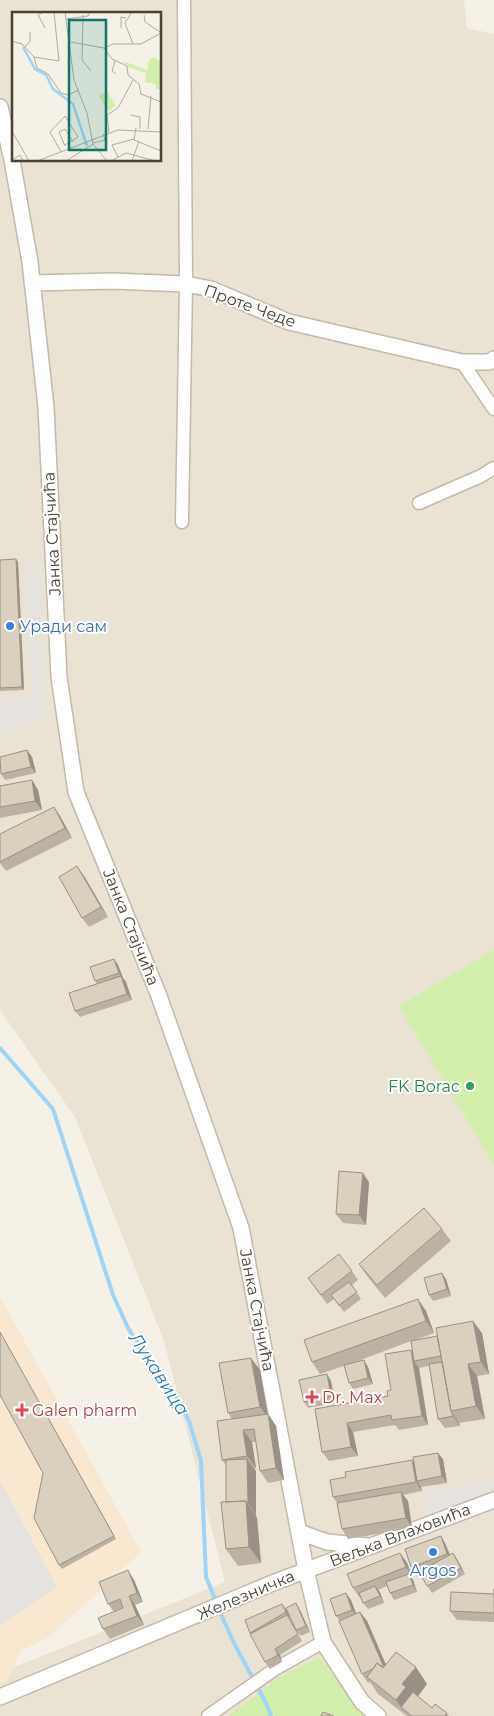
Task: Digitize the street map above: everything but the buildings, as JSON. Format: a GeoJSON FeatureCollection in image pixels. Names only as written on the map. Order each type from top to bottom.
{"type":"FeatureCollection","features":[{"type":"Feature","properties":{"kind":"street"},"geometry":{"type":"LineString","coordinates":[[182,522],[186,284],[184,0]]}},
{"type":"Feature","properties":{"kind":"street","name":"Јанка Стајчића"},"geometry":{"type":"LineString","coordinates":[[0,107],[12,160]]}},
{"type":"Feature","properties":{"kind":"street","name":"Јанка Стајчића"},"geometry":{"type":"LineString","coordinates":[[12,161],[32,284],[46,406],[59,677],[76,792],[159,996],[241,1228],[306,1570],[324,1642],[362,1702],[378,1716]]}},
{"type":"Feature","properties":{"kind":"street","name":"Проте Чеде"},"geometry":{"type":"LineString","coordinates":[[32,284],[112,281],[186,284],[211,289],[289,322],[462,362],[489,362],[494,359]]}},
{"type":"Feature","properties":{"kind":"street"},"geometry":{"type":"LineString","coordinates":[[462,362],[494,409]]}},
{"type":"Feature","properties":{"kind":"street"},"geometry":{"type":"LineString","coordinates":[[419,503],[481,476],[494,468]]}},
{"type":"Feature","properties":{"kind":"street","name":"Вељка Влаховића"},"geometry":{"type":"LineString","coordinates":[[306,1570],[494,1500]]}},
{"type":"Feature","properties":{"kind":"street"},"geometry":{"type":"LineString","coordinates":[[299,1532],[327,1542],[372,1547]]}},
{"type":"Feature","properties":{"kind":"street","name":"Железничка"},"geometry":{"type":"LineString","coordinates":[[0,1697],[306,1570]]}},
{"type":"Feature","properties":{"kind":"street"},"geometry":{"type":"LineString","coordinates":[[208,1716],[275,1669],[324,1642]]}},
{"type":"Feature","properties":{"kind":"shaded area"},"geometry":{"type":"Polygon","coordinates":[[[0,0],[464,0],[467,28],[494,34],[494,1716],[0,1716],[0,1673],[225,1582],[164,1341],[75,1117],[0,1010],[0,0]]]}},
{"type":"Feature","properties":{"kind":"shaded area"},"geometry":{"type":"Polygon","coordinates":[[[40,564],[46,716],[0,737],[0,701],[33,698],[24,565],[40,564]]]}},
{"type":"Feature","properties":{"kind":"shaded area"},"geometry":{"type":"Polygon","coordinates":[[[0,1297],[141,1552],[49,1637],[20,1651],[8,1680],[0,1684],[0,1297]]]}},
{"type":"Feature","properties":{"kind":"shaded area"},"geometry":{"type":"Polygon","coordinates":[[[493,1479],[494,1495],[425,1522],[424,1493],[493,1479]]]}},
{"type":"Feature","properties":{"kind":"shaded area"},"geometry":{"type":"Polygon","coordinates":[[[0,1480],[57,1587],[0,1626],[0,1480]]]}},
{"type":"Feature","properties":{"kind":"green space","name":"FK Borac"},"geometry":{"type":"Polygon","coordinates":[[[494,950],[494,1165],[399,1006],[494,950]]]}},
{"type":"Feature","properties":{"kind":"green space"},"geometry":{"type":"Polygon","coordinates":[[[320,1657],[359,1712],[364,1716],[229,1716],[279,1678],[320,1657]]]}},
{"type":"Feature","properties":{"kind":"waterway","name":"Лукавица"},"geometry":{"type":"LineString","coordinates":[[0,1048],[53,1109],[113,1295],[129,1330],[175,1394],[189,1421],[201,1461],[206,1577],[217,1604]]}},
{"type":"Feature","properties":{"kind":"waterway","name":"Лукавица"},"geometry":{"type":"LineString","coordinates":[[219,1610],[271,1716]]}},
{"type":"Feature","properties":{"kind":"place","name":"Уради сам"},"geometry":{"type":"Point","coordinates":[10,626]}},
{"type":"Feature","properties":{"kind":"place","name":"FK Borac"},"geometry":{"type":"Point","coordinates":[470,1086]}},
{"type":"Feature","properties":{"kind":"place","name":"Dr. Max"},"geometry":{"type":"Point","coordinates":[312,1397]}},
{"type":"Feature","properties":{"kind":"place","name":"Galen pharm"},"geometry":{"type":"Point","coordinates":[22,1410]}},
{"type":"Feature","properties":{"kind":"place","name":"Argos"},"geometry":{"type":"Point","coordinates":[433,1552]}}]}
